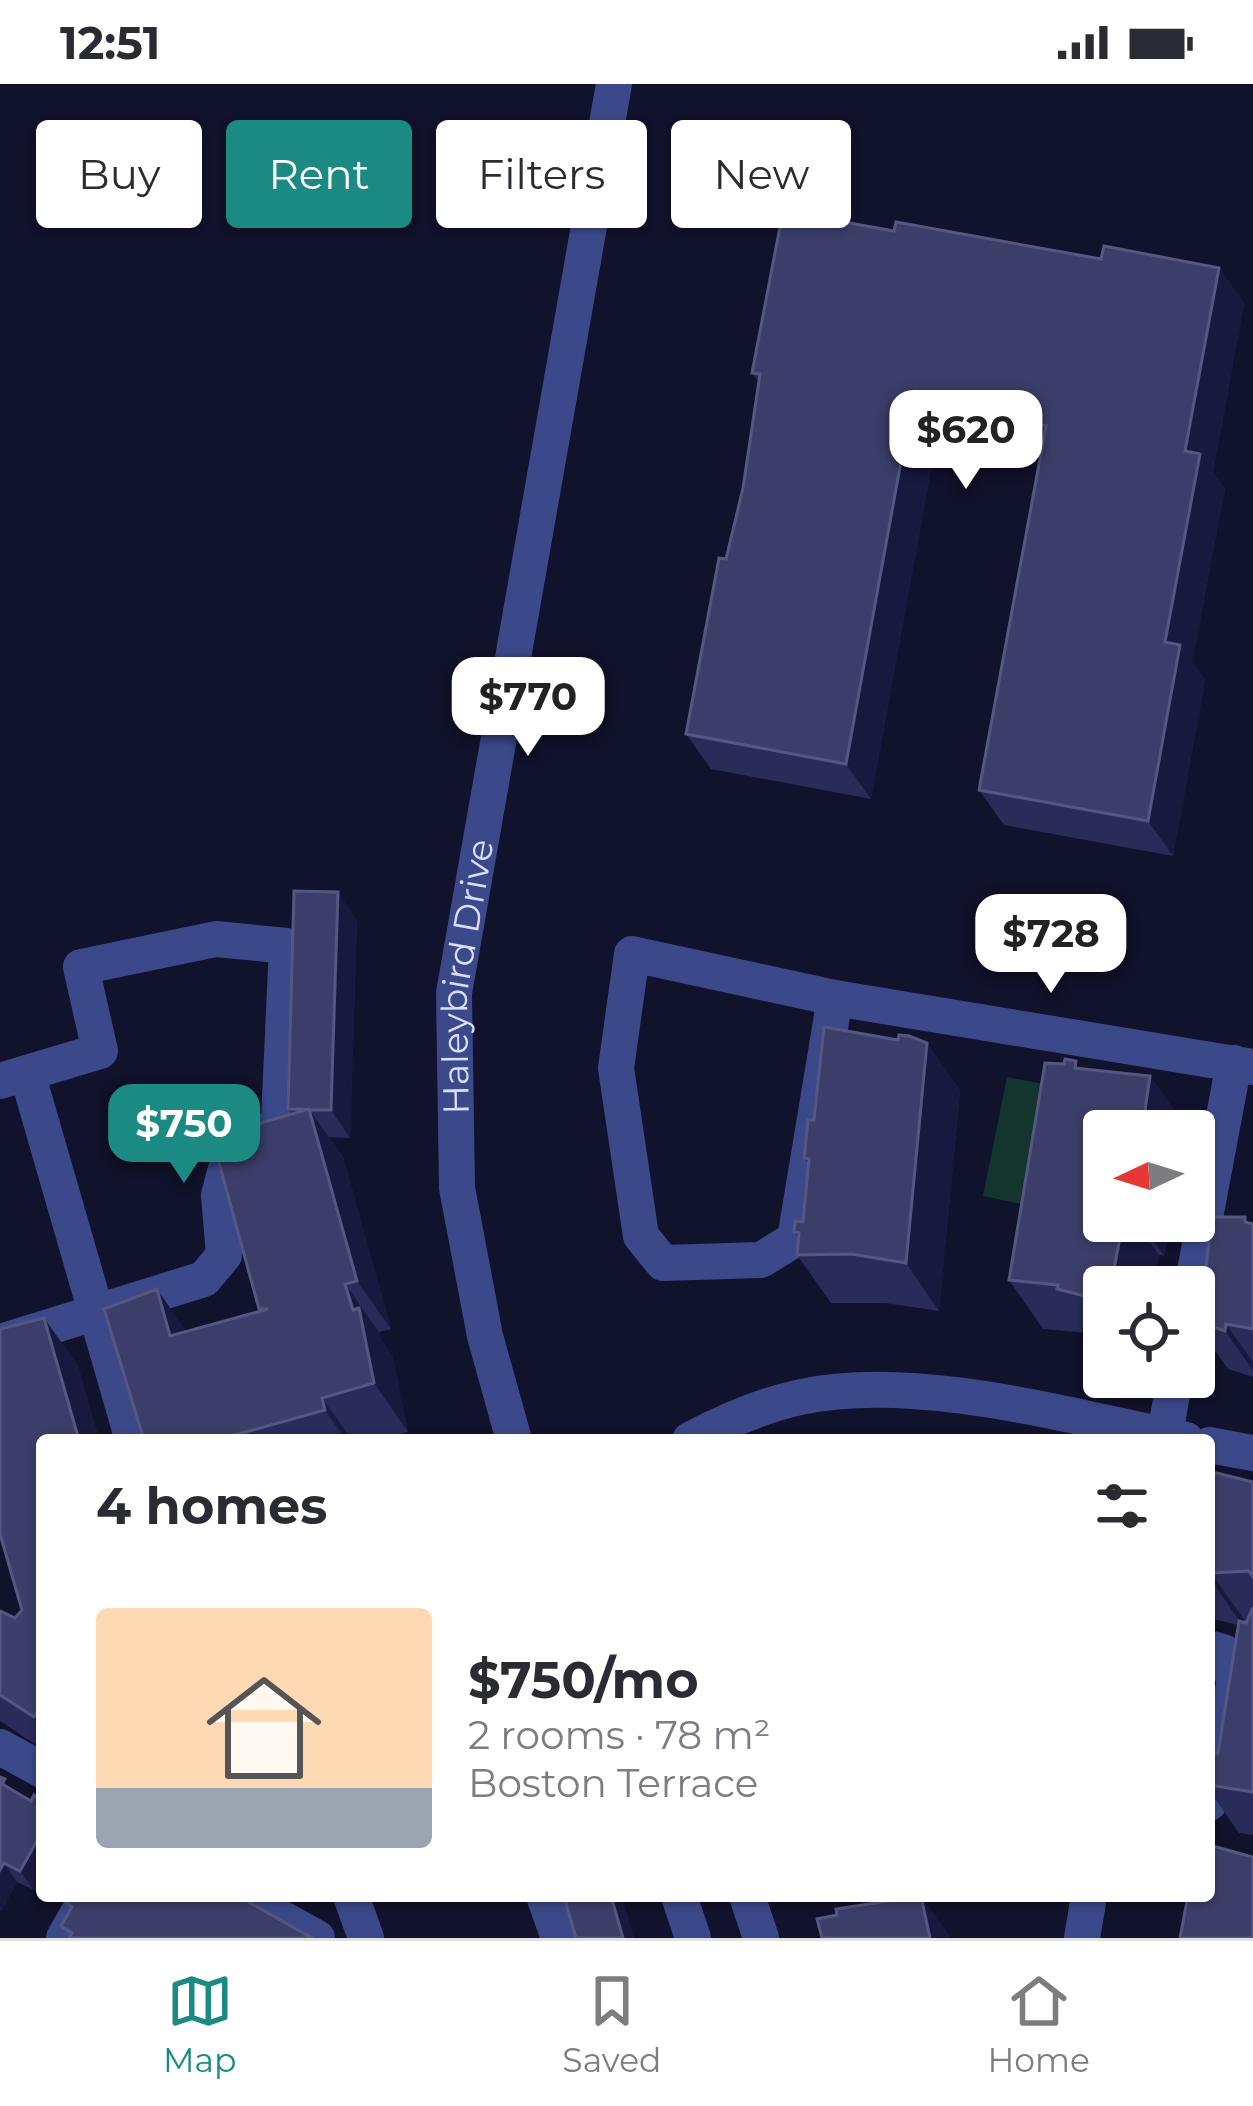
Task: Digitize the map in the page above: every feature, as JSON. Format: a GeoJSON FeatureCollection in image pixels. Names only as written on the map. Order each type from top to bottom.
{"type":"FeatureCollection","features":[{"type":"Feature","properties":{"kind":"street","name":"Haleybird Drive"},"geometry":{"type":"LineString","coordinates":[[512,1434],[484,1336],[457,1188],[454,993],[614,84]]}},
{"type":"Feature","properties":{"kind":"street"},"geometry":{"type":"LineString","coordinates":[[0,1342],[96,1312],[204,1279],[224,1255],[219,1195],[227,1166],[254,1149],[279,1120],[287,946],[216,940],[152,948],[81,967],[100,1051],[14,1077],[96,1312],[132,1434]]}},
{"type":"Feature","properties":{"kind":"street"},"geometry":{"type":"LineString","coordinates":[[835,998],[796,1239],[760,1260],[663,1263],[640,1236],[616,1068],[632,954],[835,998],[1243,1065],[1197,1266]]}},
{"type":"Feature","properties":{"kind":"street"},"geometry":{"type":"LineString","coordinates":[[705,1434],[803,1396],[890,1391],[1147,1434]]}},
{"type":"Feature","properties":{"kind":"street"},"geometry":{"type":"LineString","coordinates":[[1171,1434],[1174,1398]]}},
{"type":"Feature","properties":{"kind":"street"},"geometry":{"type":"LineString","coordinates":[[1215,1445],[1253,1453]]}},
{"type":"Feature","properties":{"kind":"street"},"geometry":{"type":"LineString","coordinates":[[1215,1650],[1223,1652],[1235,1681],[1215,1775]]}},
{"type":"Feature","properties":{"kind":"street"},"geometry":{"type":"LineString","coordinates":[[0,1747],[36,1767]]}},
{"type":"Feature","properties":{"kind":"street"},"geometry":{"type":"LineString","coordinates":[[64,1938],[85,1902]]}},
{"type":"Feature","properties":{"kind":"street"},"geometry":{"type":"LineString","coordinates":[[255,1902],[317,1938]]}},
{"type":"Feature","properties":{"kind":"street"},"geometry":{"type":"LineString","coordinates":[[353,1902],[366,1938]]}},
{"type":"Feature","properties":{"kind":"street"},"geometry":{"type":"LineString","coordinates":[[546,1902],[559,1938]]}},
{"type":"Feature","properties":{"kind":"street"},"geometry":{"type":"LineString","coordinates":[[681,1902],[693,1938]]}},
{"type":"Feature","properties":{"kind":"street"},"geometry":{"type":"LineString","coordinates":[[749,1902],[760,1938]]}},
{"type":"Feature","properties":{"kind":"street"},"geometry":{"type":"LineString","coordinates":[[1082,1938],[1088,1902]]}},
{"type":"Feature","properties":{"kind":"green space"},"geometry":{"type":"Polygon","coordinates":[[[1007,1077],[1079,1091],[1056,1211],[983,1196],[1007,1077]]]}},
{"type":"Feature","properties":{"kind":"building"},"geometry":{"type":"Polygon","coordinates":[[[896,222],[1101,259],[1104,246],[1219,268],[1185,451],[1200,454],[1165,642],[1180,645],[1148,821],[979,790],[1046,426],[912,401],[846,764],[686,734],[719,558],[726,559],[743,488],[760,374],[752,373],[780,228],[851,228],[851,223],[894,231],[896,222]]]}},
{"type":"Feature","properties":{"kind":"building"},"geometry":{"type":"Polygon","coordinates":[[[294,891],[338,892],[331,1110],[288,1109],[294,891]]]}},
{"type":"Feature","properties":{"kind":"building"},"geometry":{"type":"Polygon","coordinates":[[[824,1027],[898,1040],[899,1035],[909,1036],[927,1043],[906,1263],[851,1254],[797,1255],[795,1221],[803,1222],[808,1120],[814,1120],[824,1027]]]}},
{"type":"Feature","properties":{"kind":"building"},"geometry":{"type":"Polygon","coordinates":[[[1065,1059],[1076,1061],[1075,1068],[1150,1076],[1145,1110],[1083,1110],[1083,1242],[1119,1242],[1115,1266],[1083,1266],[1083,1296],[1057,1289],[1058,1285],[1009,1280],[1045,1063],[1064,1064],[1065,1059]]]}},
{"type":"Feature","properties":{"kind":"building"},"geometry":{"type":"Polygon","coordinates":[[[309,1109],[357,1281],[345,1284],[353,1310],[359,1308],[374,1383],[322,1398],[325,1410],[239,1434],[142,1434],[104,1309],[157,1289],[170,1336],[268,1309],[259,1309],[212,1137],[309,1109]]]}},
{"type":"Feature","properties":{"kind":"building"},"geometry":{"type":"Polygon","coordinates":[[[1215,1217],[1245,1217],[1245,1222],[1253,1224],[1253,1329],[1226,1324],[1225,1331],[1215,1327],[1215,1266],[1206,1266],[1209,1242],[1215,1242],[1215,1217]]]}},
{"type":"Feature","properties":{"kind":"building"},"geometry":{"type":"Polygon","coordinates":[[[44,1318],[77,1434],[36,1434],[34,1717],[0,1695],[0,1611],[15,1618],[22,1610],[0,1534],[0,1329],[44,1318]]]}},
{"type":"Feature","properties":{"kind":"building"},"geometry":{"type":"Polygon","coordinates":[[[1215,1472],[1253,1482],[1253,1577],[1249,1571],[1215,1573],[1215,1472]]]}},
{"type":"Feature","properties":{"kind":"building"},"geometry":{"type":"Polygon","coordinates":[[[1253,1607],[1253,1792],[1215,1786],[1215,1752],[1239,1621],[1246,1623],[1253,1607]]]}},
{"type":"Feature","properties":{"kind":"building"},"geometry":{"type":"Polygon","coordinates":[[[0,1777],[5,1779],[2,1784],[31,1801],[36,1796],[36,1843],[20,1871],[4,1863],[0,1870],[0,1777]]]}},
{"type":"Feature","properties":{"kind":"building"},"geometry":{"type":"Polygon","coordinates":[[[1215,1847],[1253,1857],[1253,1938],[1180,1938],[1187,1902],[1215,1902],[1215,1847]]]}},
{"type":"Feature","properties":{"kind":"building"},"geometry":{"type":"Polygon","coordinates":[[[249,1902],[312,1938],[69,1938],[72,1933],[61,1926],[72,1907],[67,1903],[249,1902]]]}},
{"type":"Feature","properties":{"kind":"building"},"geometry":{"type":"Polygon","coordinates":[[[566,1902],[613,1902],[623,1938],[576,1938],[566,1902]]]}},
{"type":"Feature","properties":{"kind":"building"},"geometry":{"type":"Polygon","coordinates":[[[922,1902],[930,1938],[822,1938],[817,1919],[837,1915],[836,1909],[922,1902]]]}}]}
